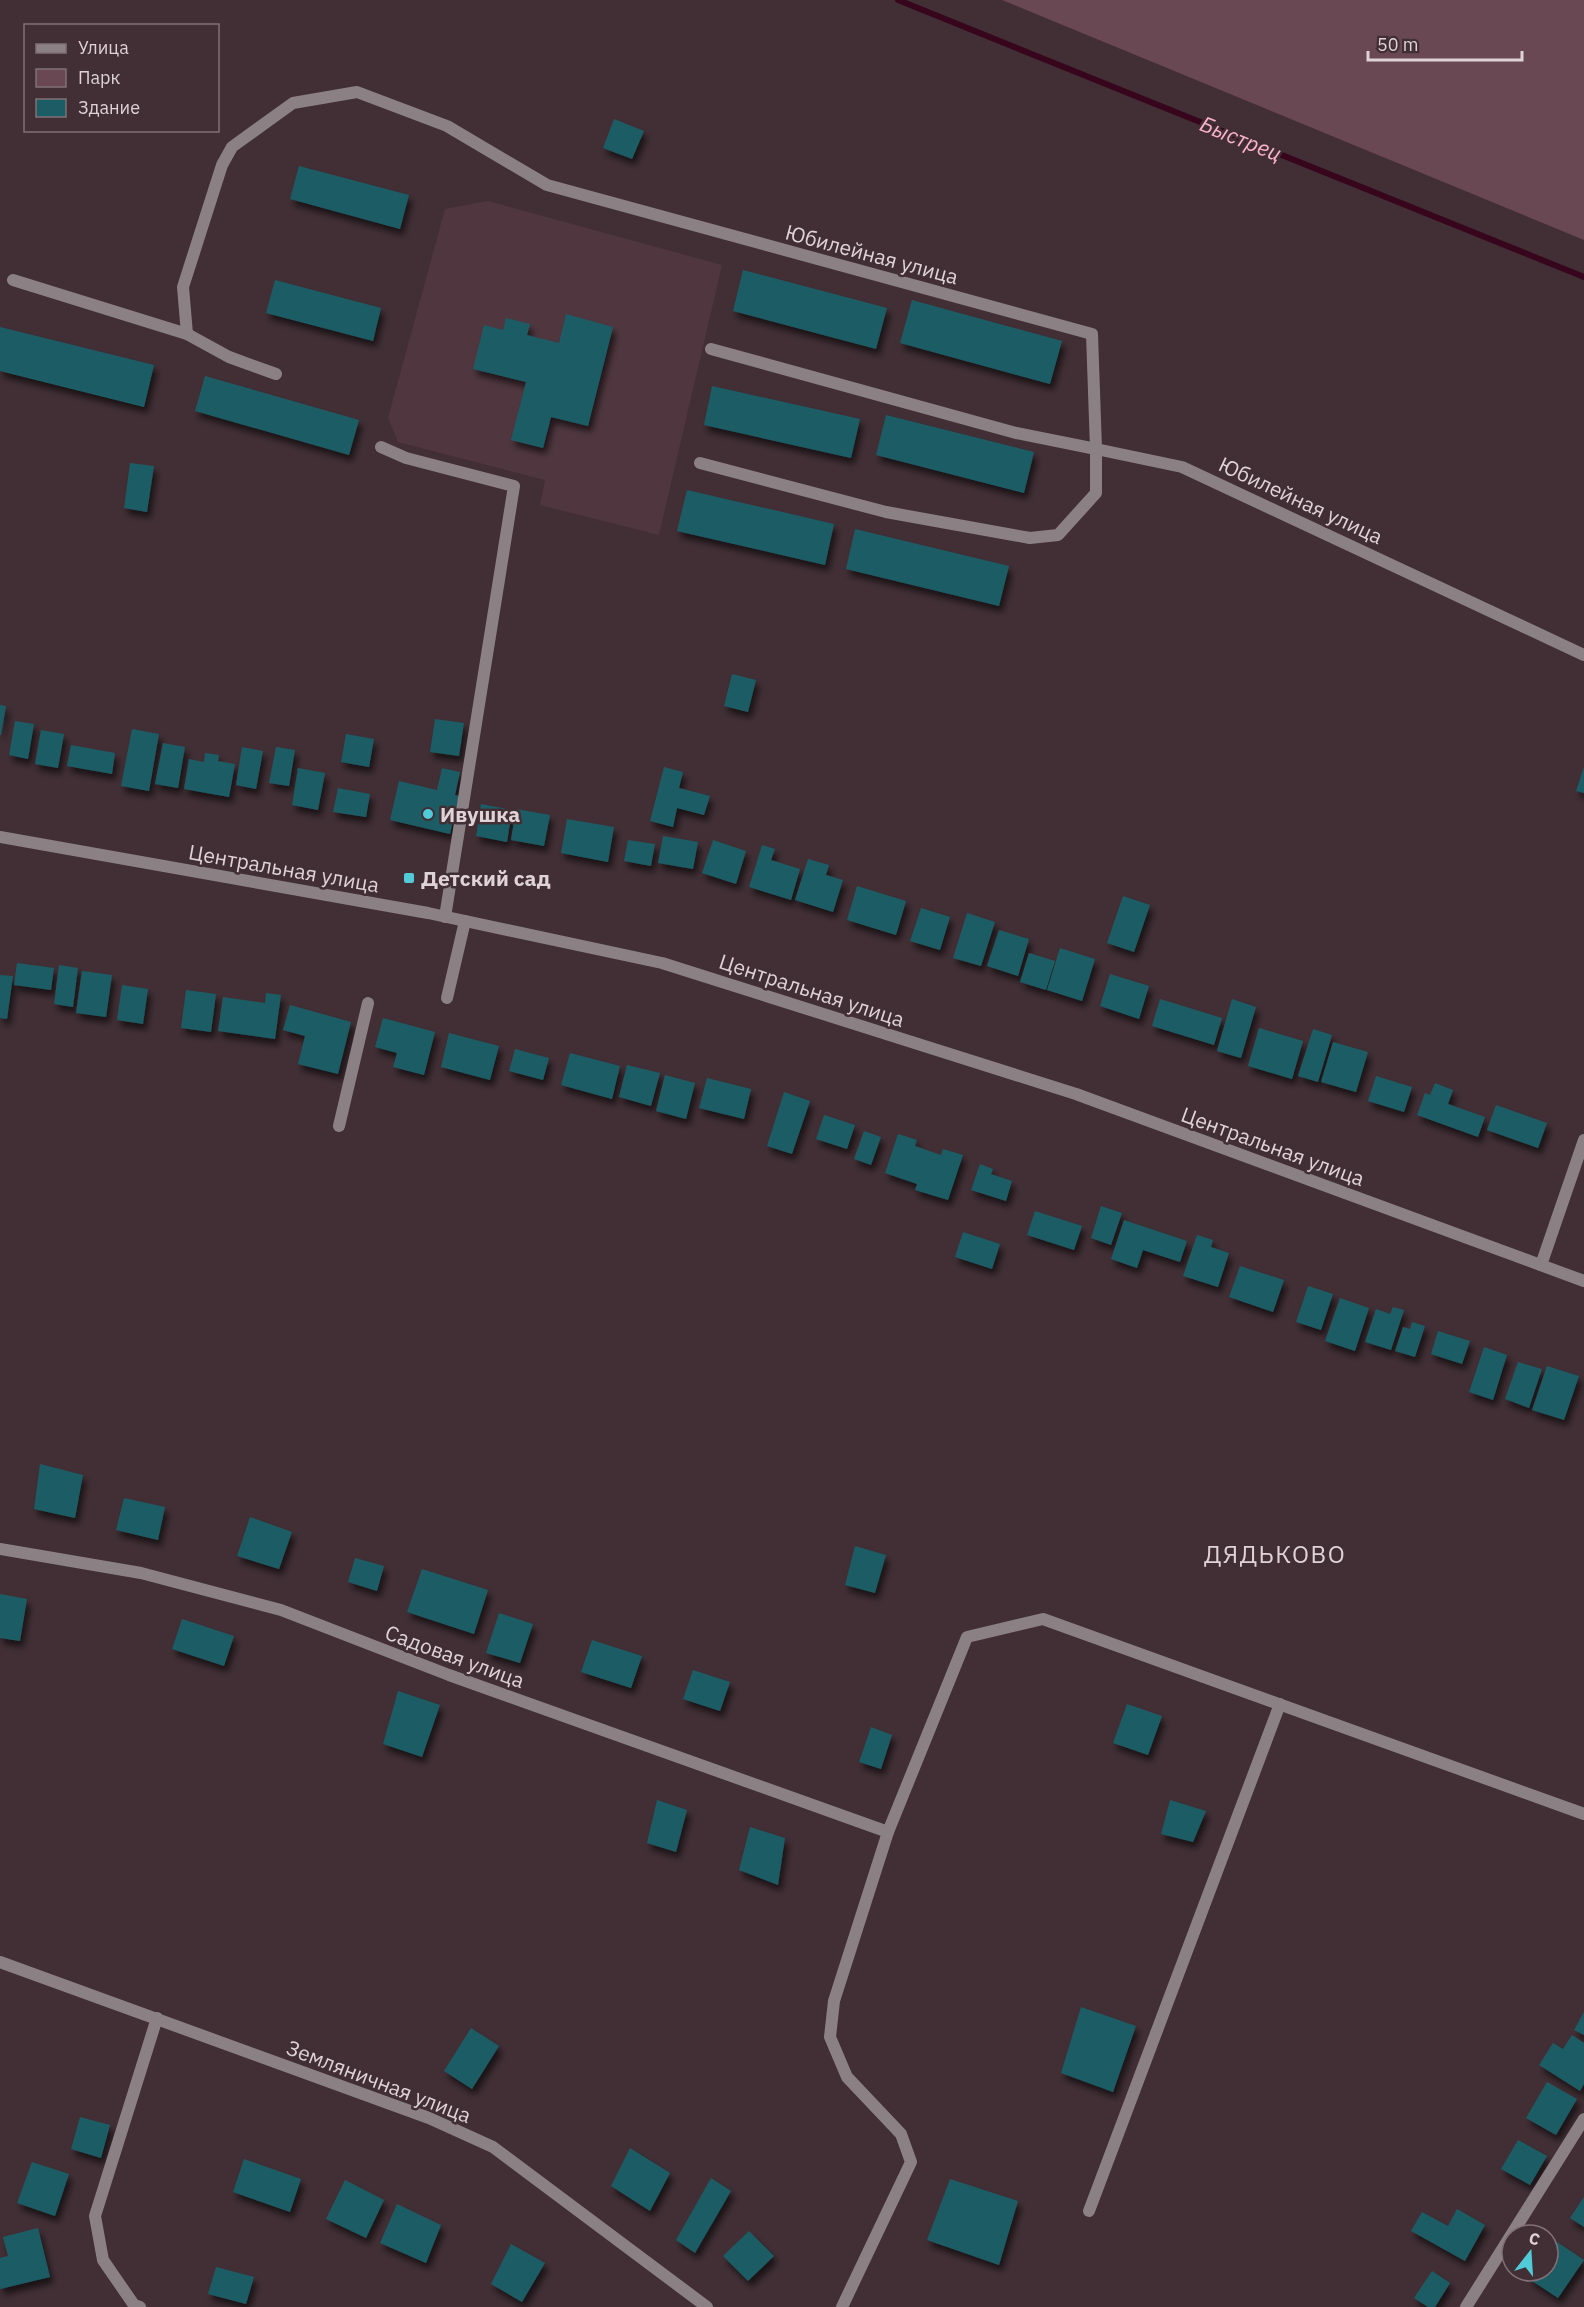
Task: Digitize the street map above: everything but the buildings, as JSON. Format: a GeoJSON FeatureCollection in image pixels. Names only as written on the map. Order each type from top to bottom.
{"type":"FeatureCollection","features":[{"type":"Feature","properties":{"kind":"street","name":"Юбилейная улица"},"geometry":{"type":"LineString","coordinates":[[187,334],[183,287],[218,176],[232,147],[293,103],[357,92],[447,126],[547,185],[1092,334],[1096,449],[1182,467],[1584,655]]}},
{"type":"Feature","properties":{"kind":"street"},"geometry":{"type":"LineString","coordinates":[[13,280],[187,334],[229,357],[276,374]]}},
{"type":"Feature","properties":{"kind":"street"},"geometry":{"type":"LineString","coordinates":[[700,463],[886,512],[1029,538],[1058,535],[1096,493],[1096,449],[1016,433],[711,349]]}},
{"type":"Feature","properties":{"kind":"street"},"geometry":{"type":"LineString","coordinates":[[381,447],[406,458],[514,486],[445,917]]}},
{"type":"Feature","properties":{"kind":"street","name":"Центральная улица"},"geometry":{"type":"LineString","coordinates":[[0,837],[445,917],[662,963],[1076,1094],[1584,1281]]}},
{"type":"Feature","properties":{"kind":"street"},"geometry":{"type":"LineString","coordinates":[[447,998],[465,921]]}},
{"type":"Feature","properties":{"kind":"street"},"geometry":{"type":"LineString","coordinates":[[339,1126],[368,1003]]}},
{"type":"Feature","properties":{"kind":"street"},"geometry":{"type":"LineString","coordinates":[[1541,1265],[1584,1140]]}},
{"type":"Feature","properties":{"kind":"street","name":"Садовая улица"},"geometry":{"type":"LineString","coordinates":[[0,1549],[141,1573],[281,1610],[449,1675],[888,1832]]}},
{"type":"Feature","properties":{"kind":"street"},"geometry":{"type":"LineString","coordinates":[[842,2307],[911,2162],[900,2134],[847,2077],[830,2037],[834,2001],[888,1832],[967,1636],[1043,1619],[1584,1814]]}},
{"type":"Feature","properties":{"kind":"street"},"geometry":{"type":"LineString","coordinates":[[1089,2211],[1280,1704]]}},
{"type":"Feature","properties":{"kind":"street","name":"Земляничная улица"},"geometry":{"type":"LineString","coordinates":[[0,1962],[429,2118],[493,2147],[707,2307]]}},
{"type":"Feature","properties":{"kind":"street"},"geometry":{"type":"LineString","coordinates":[[140,2307],[134,2305],[103,2260],[95,2216],[157,2018]]}},
{"type":"Feature","properties":{"kind":"street"},"geometry":{"type":"LineString","coordinates":[[1466,2307],[1584,2119]]}},
{"type":"Feature","properties":{"kind":"shaded area"},"geometry":{"type":"Polygon","coordinates":[[[488,201],[722,265],[659,535],[540,505],[545,480],[398,442],[388,418],[445,209],[488,201]]]}},
{"type":"Feature","properties":{"kind":"green space"},"geometry":{"type":"Polygon","coordinates":[[[1002,0],[1584,0],[1584,240],[1002,0]]]}},
{"type":"Feature","properties":{"kind":"waterway","name":"Быстрец"},"geometry":{"type":"LineString","coordinates":[[898,0],[1584,277]]}},
{"type":"Feature","properties":{"kind":"place","name":"Ивушка"},"geometry":{"type":"Point","coordinates":[428,814]}},
{"type":"Feature","properties":{"kind":"place","name":"Детский сад"},"geometry":{"type":"Point","coordinates":[409,878]}},
{"type":"Feature","properties":{"kind":"district","name":"ДЯДЬКОВО"},"geometry":{"type":"Point","coordinates":[1275,1554]}}]}
